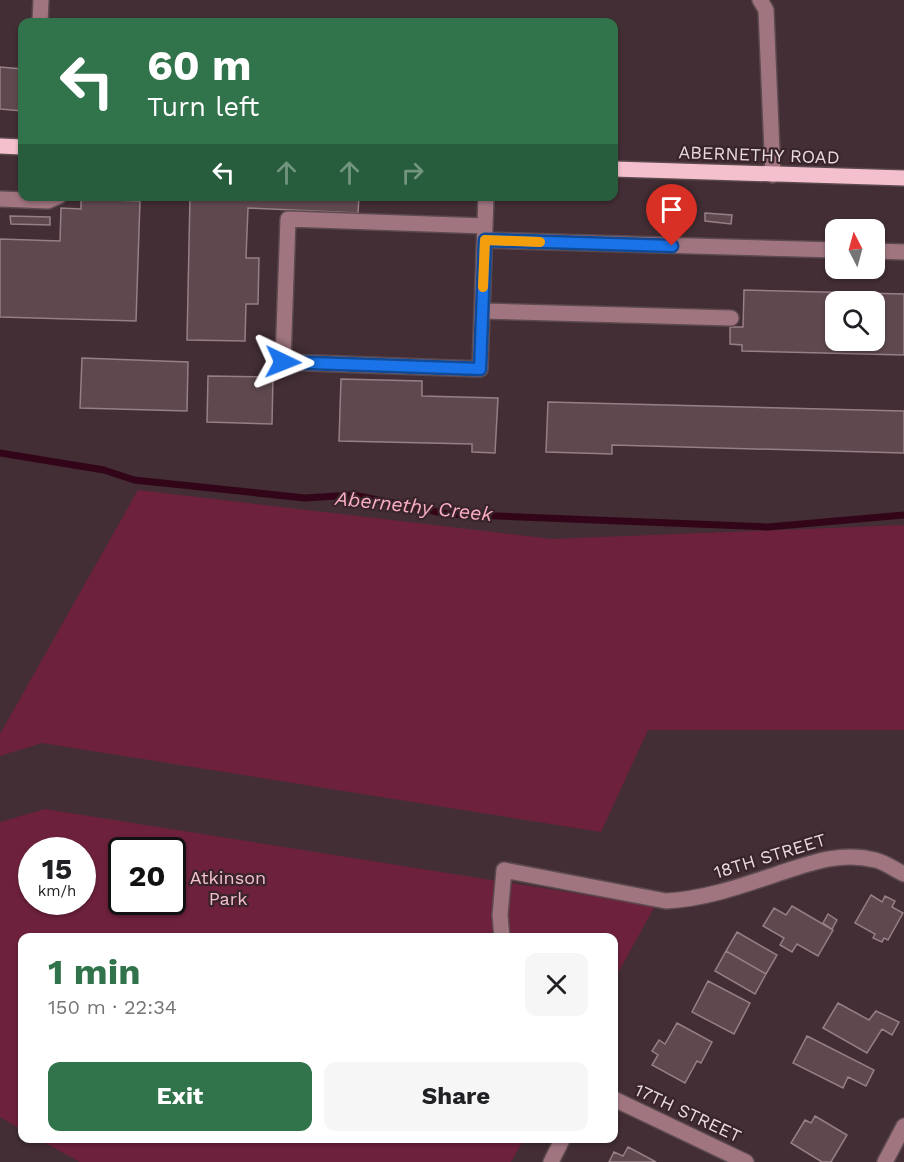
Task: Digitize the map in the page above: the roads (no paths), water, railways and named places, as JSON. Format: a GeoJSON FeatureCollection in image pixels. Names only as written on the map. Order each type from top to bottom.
{"type":"FeatureCollection","features":[{"type":"Feature","properties":{"kind":"main road"},"geometry":{"type":"LineString","coordinates":[[0,146],[18,147]]}},
{"type":"Feature","properties":{"kind":"main road","name":"ABERNETHY ROAD"},"geometry":{"type":"LineString","coordinates":[[618,169],[904,178]]}},
{"type":"Feature","properties":{"kind":"street"},"geometry":{"type":"LineString","coordinates":[[40,18],[41,0]]}},
{"type":"Feature","properties":{"kind":"street"},"geometry":{"type":"LineString","coordinates":[[760,0],[766,9],[773,175]]}},
{"type":"Feature","properties":{"kind":"street"},"geometry":{"type":"LineString","coordinates":[[0,199],[18,200]]}},
{"type":"Feature","properties":{"kind":"street"},"geometry":{"type":"LineString","coordinates":[[486,201],[485,233],[480,369],[283,362],[288,219],[485,233],[825,249]]}},
{"type":"Feature","properties":{"kind":"street"},"geometry":{"type":"LineString","coordinates":[[885,251],[904,252]]}},
{"type":"Feature","properties":{"kind":"street"},"geometry":{"type":"LineString","coordinates":[[482,311],[731,318]]}},
{"type":"Feature","properties":{"kind":"street","name":"18TH STREET"},"geometry":{"type":"LineString","coordinates":[[502,933],[500,915],[504,870],[666,901],[681,901],[717,893],[815,861],[842,856],[877,860],[904,874]]}},
{"type":"Feature","properties":{"kind":"street","name":"17TH STREET"},"geometry":{"type":"LineString","coordinates":[[618,1101],[746,1162]]}},
{"type":"Feature","properties":{"kind":"street"},"geometry":{"type":"LineString","coordinates":[[885,1162],[904,1126]]}},
{"type":"Feature","properties":{"kind":"street"},"geometry":{"type":"LineString","coordinates":[[550,1162],[560,1143]]}},
{"type":"Feature","properties":{"kind":"waterway","name":"Abernethy Creek"},"geometry":{"type":"LineString","coordinates":[[0,453],[104,470],[134,480],[305,498],[353,495],[448,514],[768,527],[904,515]]}},
{"type":"Feature","properties":{"kind":"park label","name":"Atkinson Park"},"geometry":{"type":"Point","coordinates":[228,888]}}]}
